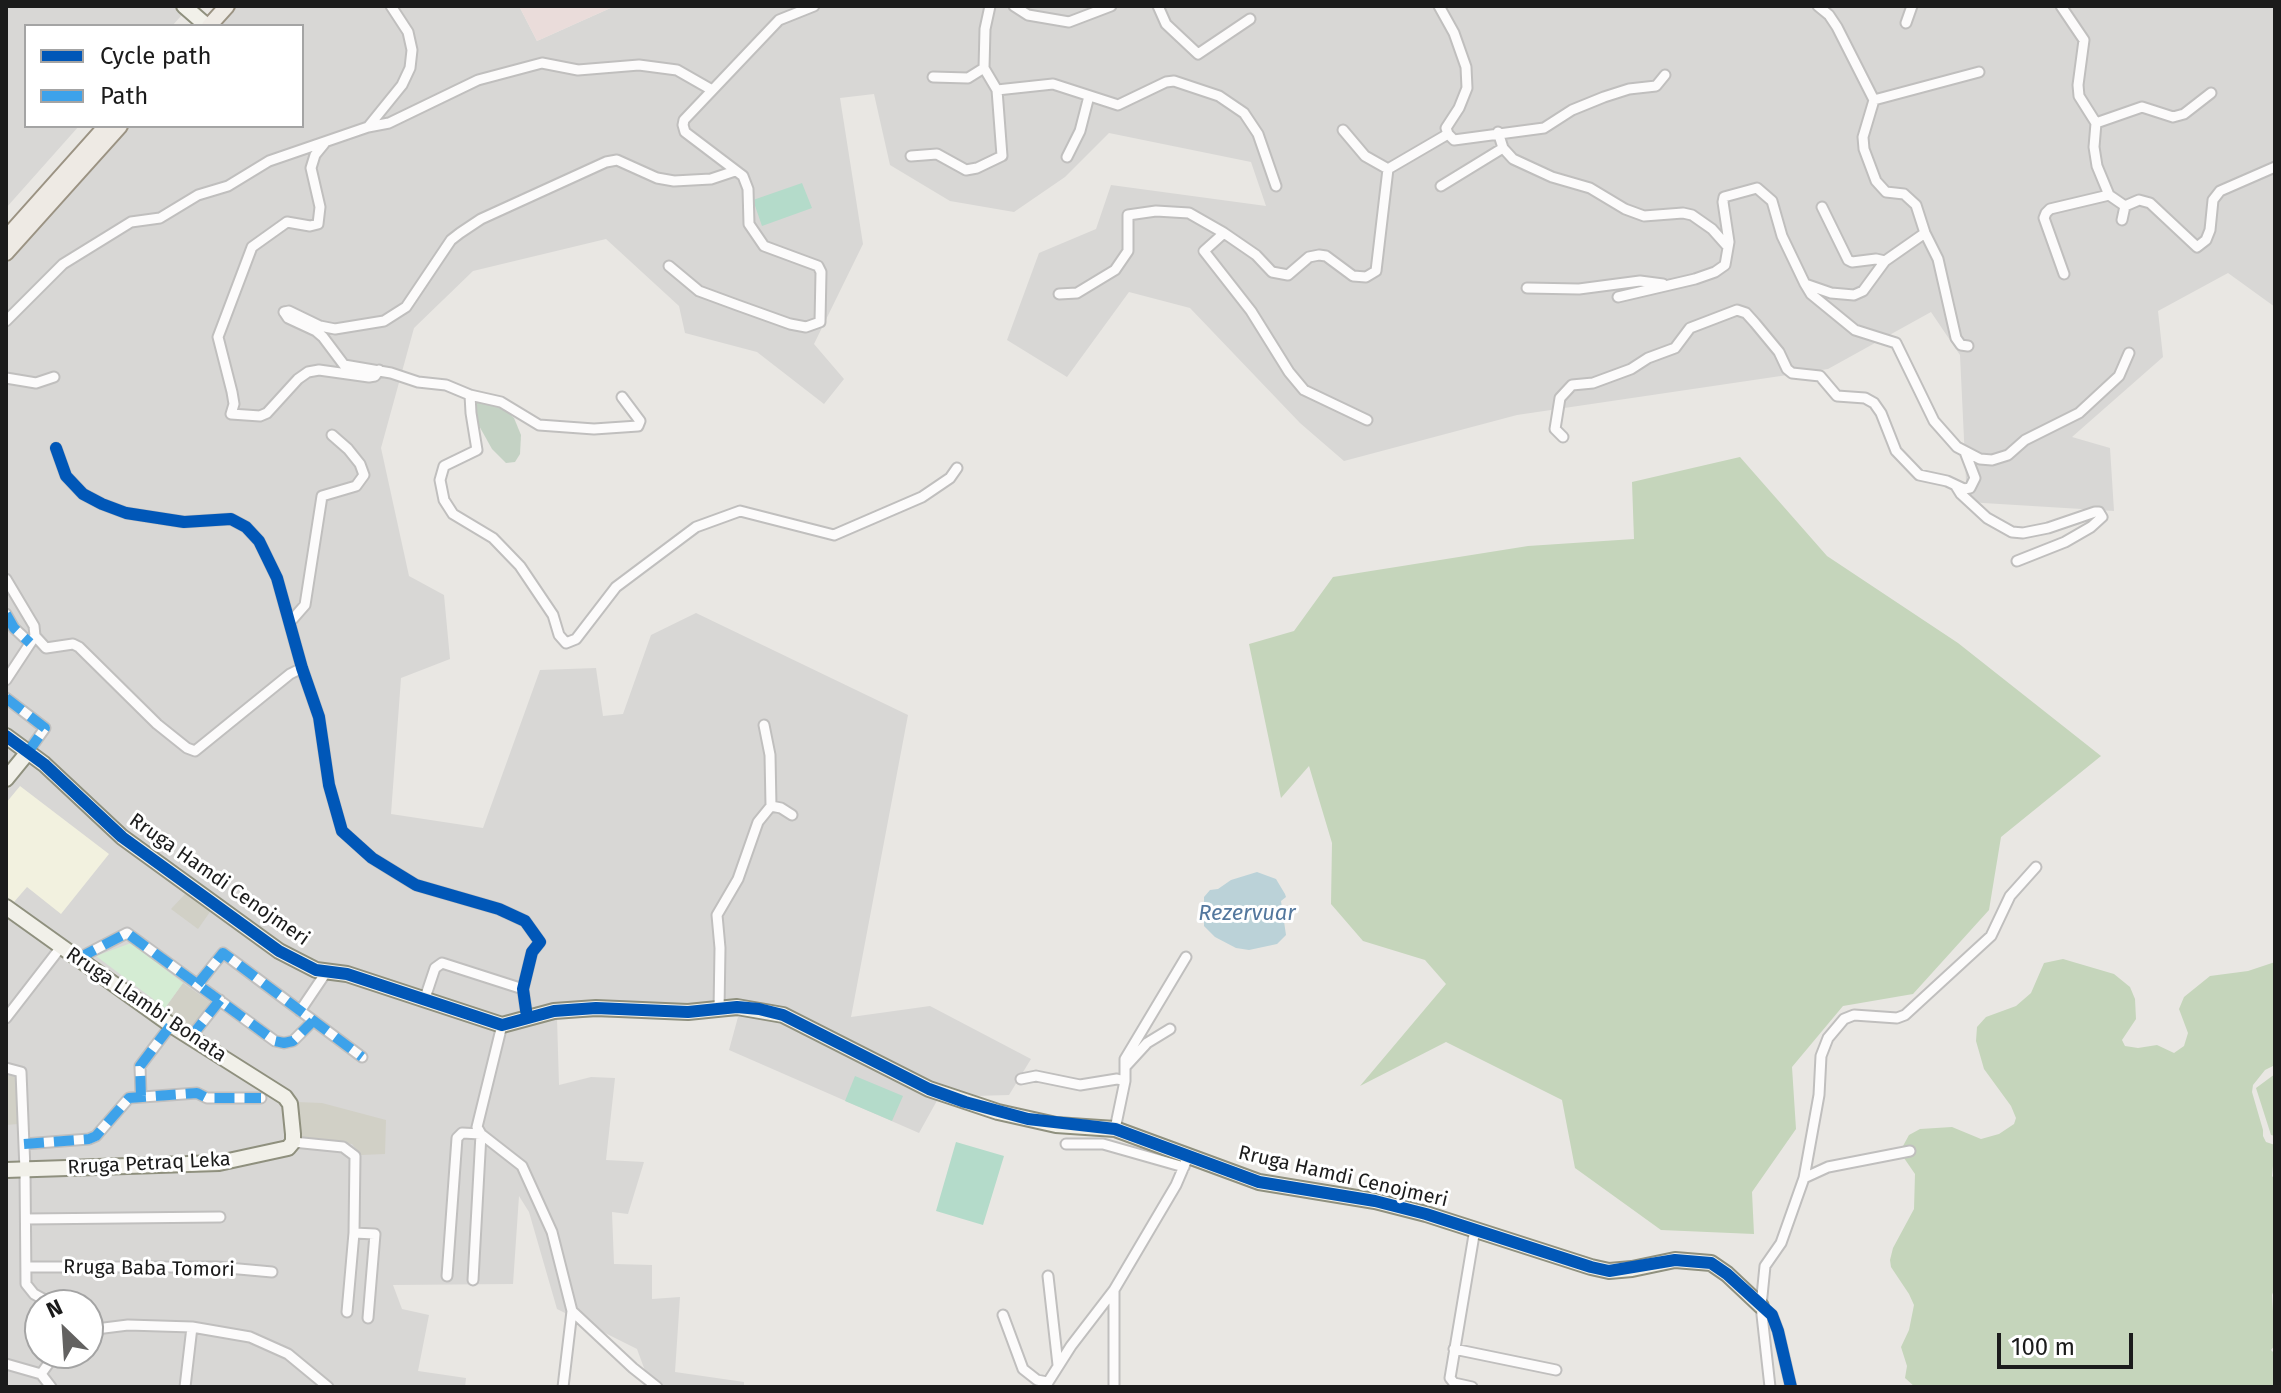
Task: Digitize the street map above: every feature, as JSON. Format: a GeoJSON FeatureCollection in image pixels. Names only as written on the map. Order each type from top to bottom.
{"type":"FeatureCollection","features":[{"type":"Feature","properties":{"kind":"main road"},"geometry":{"type":"LineString","coordinates":[[204,24],[215,6]]}},
{"type":"Feature","properties":{"kind":"main road"},"geometry":{"type":"LineString","coordinates":[[204,24],[227,6]]}},
{"type":"Feature","properties":{"kind":"main road"},"geometry":{"type":"LineString","coordinates":[[6,238],[104,128]]}},
{"type":"Feature","properties":{"kind":"main road"},"geometry":{"type":"LineString","coordinates":[[6,253],[118,128]]}},
{"type":"Feature","properties":{"kind":"street"},"geometry":{"type":"LineString","coordinates":[[184,6],[202,24]]}},
{"type":"Feature","properties":{"kind":"street"},"geometry":{"type":"LineString","coordinates":[[368,127],[402,85],[410,68],[412,50],[408,32],[391,6]]}},
{"type":"Feature","properties":{"kind":"street"},"geometry":{"type":"LineString","coordinates":[[669,266],[699,291],[790,324],[806,327],[820,322],[821,272],[811,262],[764,246],[749,224],[748,189],[743,176],[685,132],[683,125],[684,120],[779,20],[814,6]]}},
{"type":"Feature","properties":{"kind":"street"},"geometry":{"type":"LineString","coordinates":[[911,156],[937,154],[966,170],[1002,156],[997,90],[984,68],[985,29],[990,6]]}},
{"type":"Feature","properties":{"kind":"street"},"geometry":{"type":"LineString","coordinates":[[1014,6],[1028,15],[1069,22],[1111,6]]}},
{"type":"Feature","properties":{"kind":"street"},"geometry":{"type":"LineString","coordinates":[[1158,6],[1166,24],[1198,54],[1250,19]]}},
{"type":"Feature","properties":{"kind":"street"},"geometry":{"type":"LineString","coordinates":[[1439,6],[1454,33],[1466,67],[1467,88],[1446,128],[1454,140],[1544,128],[1572,110],[1604,97],[1629,89],[1656,86],[1665,75]]}},
{"type":"Feature","properties":{"kind":"street"},"geometry":{"type":"LineString","coordinates":[[1818,6],[1837,27],[1874,100],[1863,137],[1868,160],[1881,189],[1904,194],[1916,205],[1938,259],[1956,338],[1961,345],[1968,346]]}},
{"type":"Feature","properties":{"kind":"street"},"geometry":{"type":"LineString","coordinates":[[2061,6],[2084,40],[2079,96],[2096,123],[2094,147],[2097,166],[2109,195],[2125,206]]}},
{"type":"Feature","properties":{"kind":"street"},"geometry":{"type":"LineString","coordinates":[[1906,23],[1908,8]]}},
{"type":"Feature","properties":{"kind":"street"},"geometry":{"type":"LineString","coordinates":[[6,321],[63,264],[131,222],[160,218],[198,195],[228,186],[269,161],[368,127],[389,123],[478,80],[542,63],[578,70],[663,66],[677,70],[712,90]]}},
{"type":"Feature","properties":{"kind":"street"},"geometry":{"type":"LineString","coordinates":[[933,77],[968,78],[984,68]]}},
{"type":"Feature","properties":{"kind":"street"},"geometry":{"type":"LineString","coordinates":[[1874,100],[1979,72]]}},
{"type":"Feature","properties":{"kind":"street"},"geometry":{"type":"LineString","coordinates":[[997,90],[1053,84],[1118,105],[1174,81],[1219,96],[1244,113],[1258,134],[1276,186]]}},
{"type":"Feature","properties":{"kind":"street"},"geometry":{"type":"LineString","coordinates":[[2096,123],[2142,107],[2173,117],[2184,114],[2211,93]]}},
{"type":"Feature","properties":{"kind":"street"},"geometry":{"type":"LineString","coordinates":[[1067,157],[1080,131],[1089,96]]}},
{"type":"Feature","properties":{"kind":"street"},"geometry":{"type":"LineString","coordinates":[[1343,130],[1365,156],[1388,169]]}},
{"type":"Feature","properties":{"kind":"street"},"geometry":{"type":"LineString","coordinates":[[1498,132],[1503,148],[1513,159],[1552,177],[1571,180],[1590,188],[1625,209],[1644,216],[1692,215],[1712,229],[1728,247]]}},
{"type":"Feature","properties":{"kind":"street"},"geometry":{"type":"LineString","coordinates":[[1388,169],[1448,134]]}},
{"type":"Feature","properties":{"kind":"street"},"geometry":{"type":"LineString","coordinates":[[324,144],[315,155],[311,168],[320,207],[318,224],[310,226],[287,222],[252,247],[218,337],[232,392],[234,404],[231,414],[260,416],[267,413],[308,372],[319,370],[369,377],[375,376],[379,370]]}},
{"type":"Feature","properties":{"kind":"street"},"geometry":{"type":"LineString","coordinates":[[1441,186],[1503,148]]}},
{"type":"Feature","properties":{"kind":"street"},"geometry":{"type":"LineString","coordinates":[[622,397],[640,421],[638,426],[594,429],[539,425],[501,402],[470,395],[446,385],[418,382],[340,362],[323,337],[288,318],[284,312],[289,311],[320,326],[335,329],[384,321],[406,307],[451,240],[460,233],[481,219],[606,162],[617,160],[657,178],[674,181],[711,179],[735,171]]}},
{"type":"Feature","properties":{"kind":"street"},"geometry":{"type":"LineString","coordinates":[[2125,206],[2139,200],[2150,203],[2197,247],[2206,240],[2213,200],[2220,191],[2275,167]]}},
{"type":"Feature","properties":{"kind":"street"},"geometry":{"type":"LineString","coordinates":[[1059,294],[1077,293],[1115,270],[1128,251],[1127,220],[1128,215],[1134,213],[1189,213],[1256,255],[1272,272],[1288,275],[1309,257],[1319,255],[1326,256],[1353,276],[1366,277],[1376,271],[1388,169]]}},
{"type":"Feature","properties":{"kind":"street"},"geometry":{"type":"LineString","coordinates":[[1563,437],[1555,429],[1560,398],[1572,385],[1601,381],[1631,369],[1648,358],[1675,348],[1690,328],[1737,310],[1746,313],[1755,323],[1792,373],[1820,376],[1837,396],[1865,398],[1874,403],[1896,451],[1919,475],[1970,488],[1975,478],[1965,452],[1934,421],[1896,343],[1855,330],[1811,294],[1782,236],[1772,201],[1757,188],[1724,197],[1728,247],[1725,265],[1715,272],[1618,297]]}},
{"type":"Feature","properties":{"kind":"street"},"geometry":{"type":"LineString","coordinates":[[2064,274],[2044,218],[2046,213],[2050,209],[2109,195]]}},
{"type":"Feature","properties":{"kind":"street"},"geometry":{"type":"LineString","coordinates":[[2122,220],[2125,206]]}},
{"type":"Feature","properties":{"kind":"street"},"geometry":{"type":"LineString","coordinates":[[1822,207],[1848,260],[1885,261]]}},
{"type":"Feature","properties":{"kind":"street"},"geometry":{"type":"LineString","coordinates":[[1224,233],[1204,251],[1251,311],[1289,372],[1304,390],[1367,420]]}},
{"type":"Feature","properties":{"kind":"street"},"geometry":{"type":"LineString","coordinates":[[1805,284],[1831,293],[1854,295],[1863,291],[1885,261],[1925,233]]}},
{"type":"Feature","properties":{"kind":"street"},"geometry":{"type":"LineString","coordinates":[[1527,288],[1579,289],[1640,281],[1666,285]]}},
{"type":"Feature","properties":{"kind":"street"},"geometry":{"type":"LineString","coordinates":[[1965,452],[1987,460],[2008,455],[2025,440],[2070,420],[2119,376],[2129,353]]}},
{"type":"Feature","properties":{"kind":"street"},"geometry":{"type":"LineString","coordinates":[[6,378],[36,383],[54,377]]}},
{"type":"Feature","properties":{"kind":"street"},"geometry":{"type":"LineString","coordinates":[[470,395],[477,450],[444,466],[440,480],[444,500],[453,514],[493,538],[520,566],[553,615],[559,635],[566,643],[576,639],[616,587],[696,527],[740,511],[834,535],[922,497],[950,478],[957,468]]}},
{"type":"Feature","properties":{"kind":"street"},"geometry":{"type":"LineString","coordinates":[[291,621],[305,605],[322,496],[356,486],[364,475],[360,464],[332,435]]}},
{"type":"Feature","properties":{"kind":"street"},"geometry":{"type":"LineString","coordinates":[[56,448],[66,476],[83,494],[102,504],[126,513],[184,522],[231,519],[246,527],[259,541],[277,578],[319,717],[329,785],[342,831],[355,846],[416,885],[499,909],[525,921],[540,942],[532,952],[523,989],[527,1017]]}},
{"type":"Feature","properties":{"kind":"street"},"geometry":{"type":"LineString","coordinates":[[1956,486],[1987,518],[2012,532],[2048,528],[2095,512],[2102,517],[2065,542],[2017,561]]}},
{"type":"Feature","properties":{"kind":"street"},"geometry":{"type":"LineString","coordinates":[[6,579],[34,626],[32,640],[6,680]]}},
{"type":"Feature","properties":{"kind":"street"},"geometry":{"type":"LineString","coordinates":[[6,614],[14,628],[46,648],[73,644],[79,647],[157,724],[195,751],[290,674],[302,668]]}},
{"type":"Feature","properties":{"kind":"street"},"geometry":{"type":"LineString","coordinates":[[6,698],[45,728],[6,779]]}},
{"type":"Feature","properties":{"kind":"street"},"geometry":{"type":"LineString","coordinates":[[719,1010],[717,915],[738,879],[758,822],[771,806],[770,755],[764,725]]}},
{"type":"Feature","properties":{"kind":"street","name":"Rruga Hamdi Cenojmeri"},"geometry":{"type":"LineString","coordinates":[[6,736],[44,764],[106,824],[279,951],[307,966],[347,974],[502,1025],[554,1011],[596,1008],[688,1012],[748,1008],[783,1015],[929,1089],[998,1112],[1056,1125],[1115,1129],[1186,1162],[1259,1182],[1375,1201],[1609,1271],[1675,1260],[1711,1263],[1761,1306]]}},
{"type":"Feature","properties":{"kind":"street"},"geometry":{"type":"LineString","coordinates":[[771,806],[792,815]]}},
{"type":"Feature","properties":{"kind":"street"},"geometry":{"type":"LineString","coordinates":[[1770,1387],[1761,1306],[1765,1266],[1781,1243],[1804,1178],[1819,1095],[1821,1056],[1828,1038],[1844,1019],[1854,1015],[1897,1018],[1905,1015],[1991,936],[2010,896],[2036,867]]}},
{"type":"Feature","properties":{"kind":"street","name":"Rruga Llambi Bonata"},"geometry":{"type":"LineString","coordinates":[[6,907],[171,1025],[288,1100],[293,1142]]}},
{"type":"Feature","properties":{"kind":"street"},"geometry":{"type":"LineString","coordinates":[[77,959],[127,933],[275,1041],[293,1041],[313,1021]]}},
{"type":"Feature","properties":{"kind":"street"},"geometry":{"type":"LineString","coordinates":[[6,1018],[61,947]]}},
{"type":"Feature","properties":{"kind":"street"},"geometry":{"type":"LineString","coordinates":[[198,984],[223,953],[362,1057]]}},
{"type":"Feature","properties":{"kind":"street"},"geometry":{"type":"LineString","coordinates":[[1115,1129],[1125,1081],[1125,1059],[1186,957]]}},
{"type":"Feature","properties":{"kind":"street"},"geometry":{"type":"LineString","coordinates":[[425,998],[435,968],[442,963],[523,989]]}},
{"type":"Feature","properties":{"kind":"street"},"geometry":{"type":"LineString","coordinates":[[300,1011],[327,971]]}},
{"type":"Feature","properties":{"kind":"street"},"geometry":{"type":"LineString","coordinates":[[190,1038],[220,1000]]}},
{"type":"Feature","properties":{"kind":"street"},"geometry":{"type":"LineString","coordinates":[[141,1096],[140,1066],[171,1025]]}},
{"type":"Feature","properties":{"kind":"street"},"geometry":{"type":"LineString","coordinates":[[473,1280],[481,1134],[477,1123],[502,1025]]}},
{"type":"Feature","properties":{"kind":"street"},"geometry":{"type":"LineString","coordinates":[[1125,1067],[1147,1043],[1170,1029]]}},
{"type":"Feature","properties":{"kind":"street"},"geometry":{"type":"LineString","coordinates":[[6,1068],[21,1072],[28,1289]]}},
{"type":"Feature","properties":{"kind":"street"},"geometry":{"type":"LineString","coordinates":[[1021,1079],[1036,1076],[1080,1085],[1117,1079],[1125,1081]]}},
{"type":"Feature","properties":{"kind":"street"},"geometry":{"type":"LineString","coordinates":[[24,1144],[89,1139],[96,1136],[125,1101],[141,1096],[197,1093],[207,1098],[261,1098]]}},
{"type":"Feature","properties":{"kind":"street"},"geometry":{"type":"LineString","coordinates":[[447,1276],[457,1138],[462,1133],[481,1134],[522,1166],[552,1232],[572,1311],[563,1387]]}},
{"type":"Feature","properties":{"kind":"street"},"geometry":{"type":"LineString","coordinates":[[293,1142],[343,1147],[353,1152],[356,1161],[347,1312]]}},
{"type":"Feature","properties":{"kind":"street","name":"Rruga Petraq Leka"},"geometry":{"type":"LineString","coordinates":[[6,1170],[219,1163],[282,1150],[293,1142]]}},
{"type":"Feature","properties":{"kind":"street"},"geometry":{"type":"LineString","coordinates":[[1003,1315],[1023,1369],[1046,1385],[1114,1290],[1186,1162],[1103,1144],[1066,1144]]}},
{"type":"Feature","properties":{"kind":"street"},"geometry":{"type":"LineString","coordinates":[[1804,1178],[1828,1167],[1910,1151]]}},
{"type":"Feature","properties":{"kind":"street"},"geometry":{"type":"LineString","coordinates":[[26,1219],[220,1217]]}},
{"type":"Feature","properties":{"kind":"street"},"geometry":{"type":"LineString","coordinates":[[1472,1387],[1454,1383],[1450,1378],[1475,1229]]}},
{"type":"Feature","properties":{"kind":"street"},"geometry":{"type":"LineString","coordinates":[[354,1233],[375,1234],[368,1318]]}},
{"type":"Feature","properties":{"kind":"street","name":"Rruga Baba Tomori"},"geometry":{"type":"LineString","coordinates":[[26,1267],[217,1267],[272,1272]]}},
{"type":"Feature","properties":{"kind":"street"},"geometry":{"type":"LineString","coordinates":[[1048,1276],[1058,1365]]}},
{"type":"Feature","properties":{"kind":"street"},"geometry":{"type":"LineString","coordinates":[[1114,1290],[1114,1387]]}},
{"type":"Feature","properties":{"kind":"street"},"geometry":{"type":"LineString","coordinates":[[1761,1306],[1772,1315],[1778,1331],[1791,1387]]}},
{"type":"Feature","properties":{"kind":"street"},"geometry":{"type":"LineString","coordinates":[[572,1311],[657,1387]]}},
{"type":"Feature","properties":{"kind":"street"},"geometry":{"type":"LineString","coordinates":[[104,1328],[128,1325],[192,1327],[250,1337],[288,1354],[328,1387]]}},
{"type":"Feature","properties":{"kind":"street"},"geometry":{"type":"LineString","coordinates":[[185,1387],[192,1327]]}},
{"type":"Feature","properties":{"kind":"street"},"geometry":{"type":"LineString","coordinates":[[1454,1349],[1556,1370]]}},
{"type":"Feature","properties":{"kind":"street"},"geometry":{"type":"LineString","coordinates":[[6,1364],[41,1374],[51,1387]]}},
{"type":"Feature","properties":{"kind":"street"},"geometry":{"type":"LineString","coordinates":[[41,1374],[45,1369]]}},
{"type":"Feature","properties":{"kind":"shaded area"},"geometry":{"type":"Polygon","coordinates":[[[6,6],[190,6],[174,24],[24,24],[24,128],[77,128],[6,208],[6,6]]]}},
{"type":"Feature","properties":{"kind":"shaded area"},"geometry":{"type":"Polygon","coordinates":[[[237,6],[519,6],[537,41],[615,6],[2275,6],[2275,307],[2228,273],[2158,311],[2163,357],[2072,437],[2110,448],[2114,511],[1967,502],[1960,355],[1931,312],[1828,369],[1517,415],[1344,461],[1300,423],[1190,308],[1129,292],[1067,377],[1007,340],[1039,253],[1096,229],[1111,185],[1266,206],[1251,162],[1109,133],[1065,177],[1014,212],[950,201],[890,165],[874,94],[840,98],[863,244],[814,344],[844,379],[824,404],[757,352],[685,333],[679,306],[606,239],[473,271],[414,328],[381,448],[409,576],[444,595],[450,659],[401,678],[391,814],[483,828],[540,670],[596,668],[603,716],[623,714],[651,635],[696,613],[908,715],[851,1017],[930,1006],[1031,1059],[1009,1095],[939,1097],[919,1133],[729,1050],[738,1017],[557,1018],[559,1085],[591,1077],[615,1078],[606,1160],[644,1162],[628,1214],[612,1212],[614,1264],[652,1265],[652,1299],[680,1297],[675,1372],[744,1382],[744,1387],[651,1387],[637,1349],[557,1309],[529,1212],[519,1196],[513,1284],[393,1285],[402,1309],[429,1315],[418,1371],[466,1378],[465,1387],[6,1387],[6,263],[28,233],[124,128],[304,128],[304,24],[219,24],[237,6]]]}},
{"type":"Feature","properties":{"kind":"shaded area"},"geometry":{"type":"Polygon","coordinates":[[[519,6],[615,6],[537,41],[519,6]]]}},
{"type":"Feature","properties":{"kind":"shaded area"},"geometry":{"type":"Polygon","coordinates":[[[474,399],[501,406],[514,418],[521,435],[520,454],[515,462],[506,463],[492,449],[473,415],[474,399]]]}},
{"type":"Feature","properties":{"kind":"shaded area"},"geometry":{"type":"Polygon","coordinates":[[[1740,457],[1827,556],[1958,643],[2101,756],[2001,837],[1989,910],[1913,994],[1843,1006],[1792,1067],[1796,1129],[1752,1192],[1754,1234],[1661,1230],[1575,1168],[1562,1100],[1446,1042],[1360,1086],[1446,984],[1425,960],[1363,941],[1331,904],[1332,843],[1309,766],[1281,798],[1249,644],[1294,631],[1333,577],[1528,546],[1634,539],[1632,482],[1740,457]]]}},
{"type":"Feature","properties":{"kind":"shaded area"},"geometry":{"type":"Polygon","coordinates":[[[20,786],[109,854],[61,914],[27,887],[14,902],[6,896],[6,803],[20,786]]]}},
{"type":"Feature","properties":{"kind":"shaded area"},"geometry":{"type":"Polygon","coordinates":[[[187,892],[212,909],[198,929],[171,909],[187,892]]]}},
{"type":"Feature","properties":{"kind":"shaded area"},"geometry":{"type":"Polygon","coordinates":[[[2063,959],[2114,974],[2130,987],[2135,999],[2136,1019],[2122,1040],[2125,1046],[2138,1048],[2157,1045],[2174,1053],[2184,1046],[2188,1033],[2179,1009],[2184,997],[2210,976],[2248,971],[2275,962],[2275,1065],[2265,1070],[2253,1085],[2252,1092],[2263,1136],[2266,1142],[2275,1145],[2272,1176],[2275,1180],[2275,1287],[2272,1295],[2275,1345],[2271,1350],[2275,1354],[2275,1386],[1915,1387],[1905,1378],[1907,1366],[1901,1347],[1909,1330],[1914,1305],[1891,1267],[1890,1260],[1914,1209],[1915,1174],[1904,1158],[1903,1146],[1909,1135],[1920,1129],[1952,1127],[1981,1139],[1999,1134],[2014,1124],[2016,1118],[2011,1106],[1984,1069],[1976,1041],[1977,1027],[1986,1017],[2016,1006],[2031,993],[2044,963],[2063,959]]]}},
{"type":"Feature","properties":{"kind":"shaded area"},"geometry":{"type":"Polygon","coordinates":[[[183,983],[210,1002],[190,1031],[163,1011],[183,983]]]}},
{"type":"Feature","properties":{"kind":"shaded area"},"geometry":{"type":"Polygon","coordinates":[[[2275,1074],[2275,1136],[2271,1135],[2256,1088],[2275,1074]]]}},
{"type":"Feature","properties":{"kind":"shaded area"},"geometry":{"type":"Polygon","coordinates":[[[6,1075],[16,1077],[18,1124],[6,1125],[6,1075]]]}},
{"type":"Feature","properties":{"kind":"shaded area"},"geometry":{"type":"Polygon","coordinates":[[[296,1102],[322,1103],[386,1120],[385,1154],[361,1155],[352,1144],[299,1137],[296,1102]]]}},
{"type":"Feature","properties":{"kind":"green space"},"geometry":{"type":"Polygon","coordinates":[[[802,183],[812,208],[762,226],[753,200],[802,183]]]}},
{"type":"Feature","properties":{"kind":"green space"},"geometry":{"type":"Polygon","coordinates":[[[131,943],[183,983],[165,1008],[96,956],[131,943]]]}},
{"type":"Feature","properties":{"kind":"green space"},"geometry":{"type":"Polygon","coordinates":[[[855,1076],[903,1096],[892,1121],[845,1101],[855,1076]]]}},
{"type":"Feature","properties":{"kind":"green space"},"geometry":{"type":"Polygon","coordinates":[[[956,1142],[1004,1156],[983,1225],[936,1211],[956,1142]]]}},
{"type":"Feature","properties":{"kind":"water","name":"Rezervuar"},"geometry":{"type":"Polygon","coordinates":[[[1257,872],[1276,879],[1285,894],[1281,901],[1286,935],[1277,944],[1249,950],[1236,948],[1215,937],[1204,926],[1204,897],[1210,890],[1218,889],[1231,880],[1257,872]]]}},
{"type":"Feature","properties":{"kind":"marked path"},"geometry":{"type":"LineString","coordinates":[[6,614],[14,628],[30,643]]}},
{"type":"Feature","properties":{"kind":"marked path"},"geometry":{"type":"LineString","coordinates":[[6,698],[45,728],[28,752]]}},
{"type":"Feature","properties":{"kind":"marked path"},"geometry":{"type":"LineString","coordinates":[[77,959],[127,933],[275,1041],[293,1041],[313,1021]]}},
{"type":"Feature","properties":{"kind":"marked path"},"geometry":{"type":"LineString","coordinates":[[198,984],[223,953],[362,1057]]}},
{"type":"Feature","properties":{"kind":"marked path"},"geometry":{"type":"LineString","coordinates":[[190,1038],[220,1000]]}},
{"type":"Feature","properties":{"kind":"marked path"},"geometry":{"type":"LineString","coordinates":[[141,1096],[140,1066],[171,1025]]}},
{"type":"Feature","properties":{"kind":"marked path"},"geometry":{"type":"LineString","coordinates":[[24,1144],[96,1136],[129,1098],[197,1093],[207,1098],[261,1098]]}},
{"type":"Feature","properties":{"kind":"cycle path"},"geometry":{"type":"LineString","coordinates":[[56,448],[66,476],[83,494],[102,504],[126,513],[184,522],[231,519],[246,527],[259,541],[277,578],[319,717],[329,785],[342,831],[372,858],[416,885],[499,909],[525,921],[540,942],[532,952],[523,989],[527,1017]]}},
{"type":"Feature","properties":{"kind":"cycle path"},"geometry":{"type":"LineString","coordinates":[[6,736],[44,764],[122,837],[279,951],[316,970],[347,974],[502,1025],[554,1011],[596,1008],[688,1012],[737,1007],[759,1009],[783,1015],[929,1089],[965,1102],[1028,1119],[1115,1129],[1259,1182],[1375,1201],[1609,1271],[1675,1260],[1711,1263],[1772,1315],[1791,1387]]}}]}
